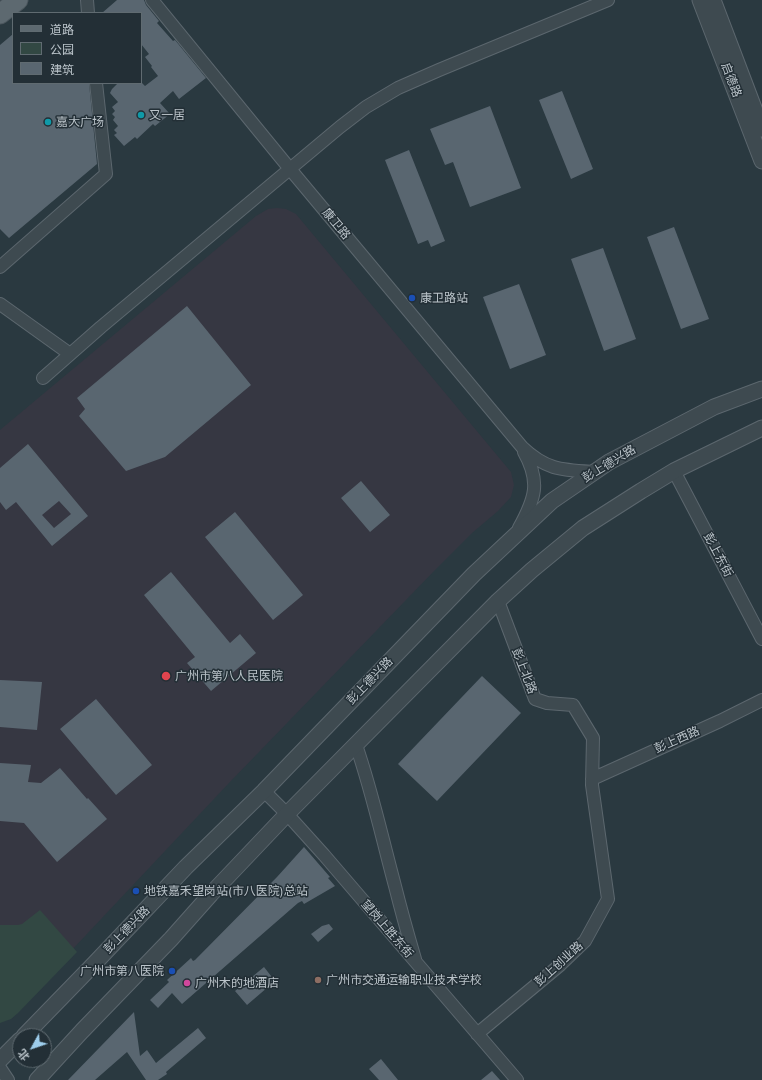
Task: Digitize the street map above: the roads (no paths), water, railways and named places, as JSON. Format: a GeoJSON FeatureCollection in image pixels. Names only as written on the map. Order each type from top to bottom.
{"type":"FeatureCollection","features":[{"type":"Feature","properties":{"kind":"main road"},"geometry":{"type":"LineString","coordinates":[[0,14],[18,0]]}},
{"type":"Feature","properties":{"kind":"street"},"geometry":{"type":"LineString","coordinates":[[86,0],[88,12]]}},
{"type":"Feature","properties":{"kind":"street","name":"康卫路"},"geometry":{"type":"LineString","coordinates":[[152,0],[290,169],[522,447]]}},
{"type":"Feature","properties":{"kind":"street"},"geometry":{"type":"LineString","coordinates":[[43,378],[340,127],[366,107],[398,88],[608,0]]}},
{"type":"Feature","properties":{"kind":"street","name":"启德路"},"geometry":{"type":"LineString","coordinates":[[700,0],[762,161]]}},
{"type":"Feature","properties":{"kind":"street","name":"启德路"},"geometry":{"type":"LineString","coordinates":[[714,0],[762,129]]}},
{"type":"Feature","properties":{"kind":"street"},"geometry":{"type":"LineString","coordinates":[[3,260],[106,174],[96,84]]}},
{"type":"Feature","properties":{"kind":"street"},"geometry":{"type":"LineString","coordinates":[[0,304],[70,354]]}},
{"type":"Feature","properties":{"kind":"street","name":"彭上德兴路"},"geometry":{"type":"LineString","coordinates":[[32,1028],[186,867],[264,791],[474,574],[552,500],[609,462],[714,407],[762,389]]}},
{"type":"Feature","properties":{"kind":"street"},"geometry":{"type":"LineString","coordinates":[[37,1080],[287,814],[498,601],[532,570],[583,528],[641,490],[674,471],[762,428]]}},
{"type":"Feature","properties":{"kind":"street"},"geometry":{"type":"LineString","coordinates":[[522,447],[530,455],[545,465],[563,469],[594,472]]}},
{"type":"Feature","properties":{"kind":"street"},"geometry":{"type":"LineString","coordinates":[[515,535],[531,504],[535,484],[530,464],[522,447]]}},
{"type":"Feature","properties":{"kind":"street","name":"彭上东街"},"geometry":{"type":"LineString","coordinates":[[674,471],[762,639]]}},
{"type":"Feature","properties":{"kind":"street","name":"彭上北路"},"geometry":{"type":"LineString","coordinates":[[498,601],[535,699],[546,703],[573,705],[593,738],[592,778]]}},
{"type":"Feature","properties":{"kind":"street","name":"彭上西路"},"geometry":{"type":"LineString","coordinates":[[592,778],[720,721],[762,700]]}},
{"type":"Feature","properties":{"kind":"street"},"geometry":{"type":"LineString","coordinates":[[356,745],[366,773],[416,962]]}},
{"type":"Feature","properties":{"kind":"street","name":"彭上创业路"},"geometry":{"type":"LineString","coordinates":[[477,1034],[560,965],[585,941],[608,899],[592,778]]}},
{"type":"Feature","properties":{"kind":"street","name":"望岗上胜东街"},"geometry":{"type":"LineString","coordinates":[[264,791],[324,854],[517,1080]]}},
{"type":"Feature","properties":{"kind":"street"},"geometry":{"type":"LineString","coordinates":[[0,1060],[12,1048]]}},
{"type":"Feature","properties":{"kind":"street"},"geometry":{"type":"LineString","coordinates":[[0,1068],[8,1080]]}},
{"type":"Feature","properties":{"kind":"place","name":"又一居"},"geometry":{"type":"Point","coordinates":[141,115]}},
{"type":"Feature","properties":{"kind":"place","name":"嘉大广场"},"geometry":{"type":"Point","coordinates":[48,122]}},
{"type":"Feature","properties":{"kind":"place","name":"康卫路站"},"geometry":{"type":"Point","coordinates":[412,298]}},
{"type":"Feature","properties":{"kind":"place","name":"广州市第八人民医院"},"geometry":{"type":"Point","coordinates":[166,676]}},
{"type":"Feature","properties":{"kind":"place","name":"地铁嘉禾望岗站(市八医院)总站"},"geometry":{"type":"Point","coordinates":[136,891]}},
{"type":"Feature","properties":{"kind":"place","name":"广州市第八医院"},"geometry":{"type":"Point","coordinates":[172,971]}},
{"type":"Feature","properties":{"kind":"place","name":"广州市交通运输职业技术学校"},"geometry":{"type":"Point","coordinates":[318,980]}},
{"type":"Feature","properties":{"kind":"place","name":"广州木的地酒店"},"geometry":{"type":"Point","coordinates":[187,983]}}]}
